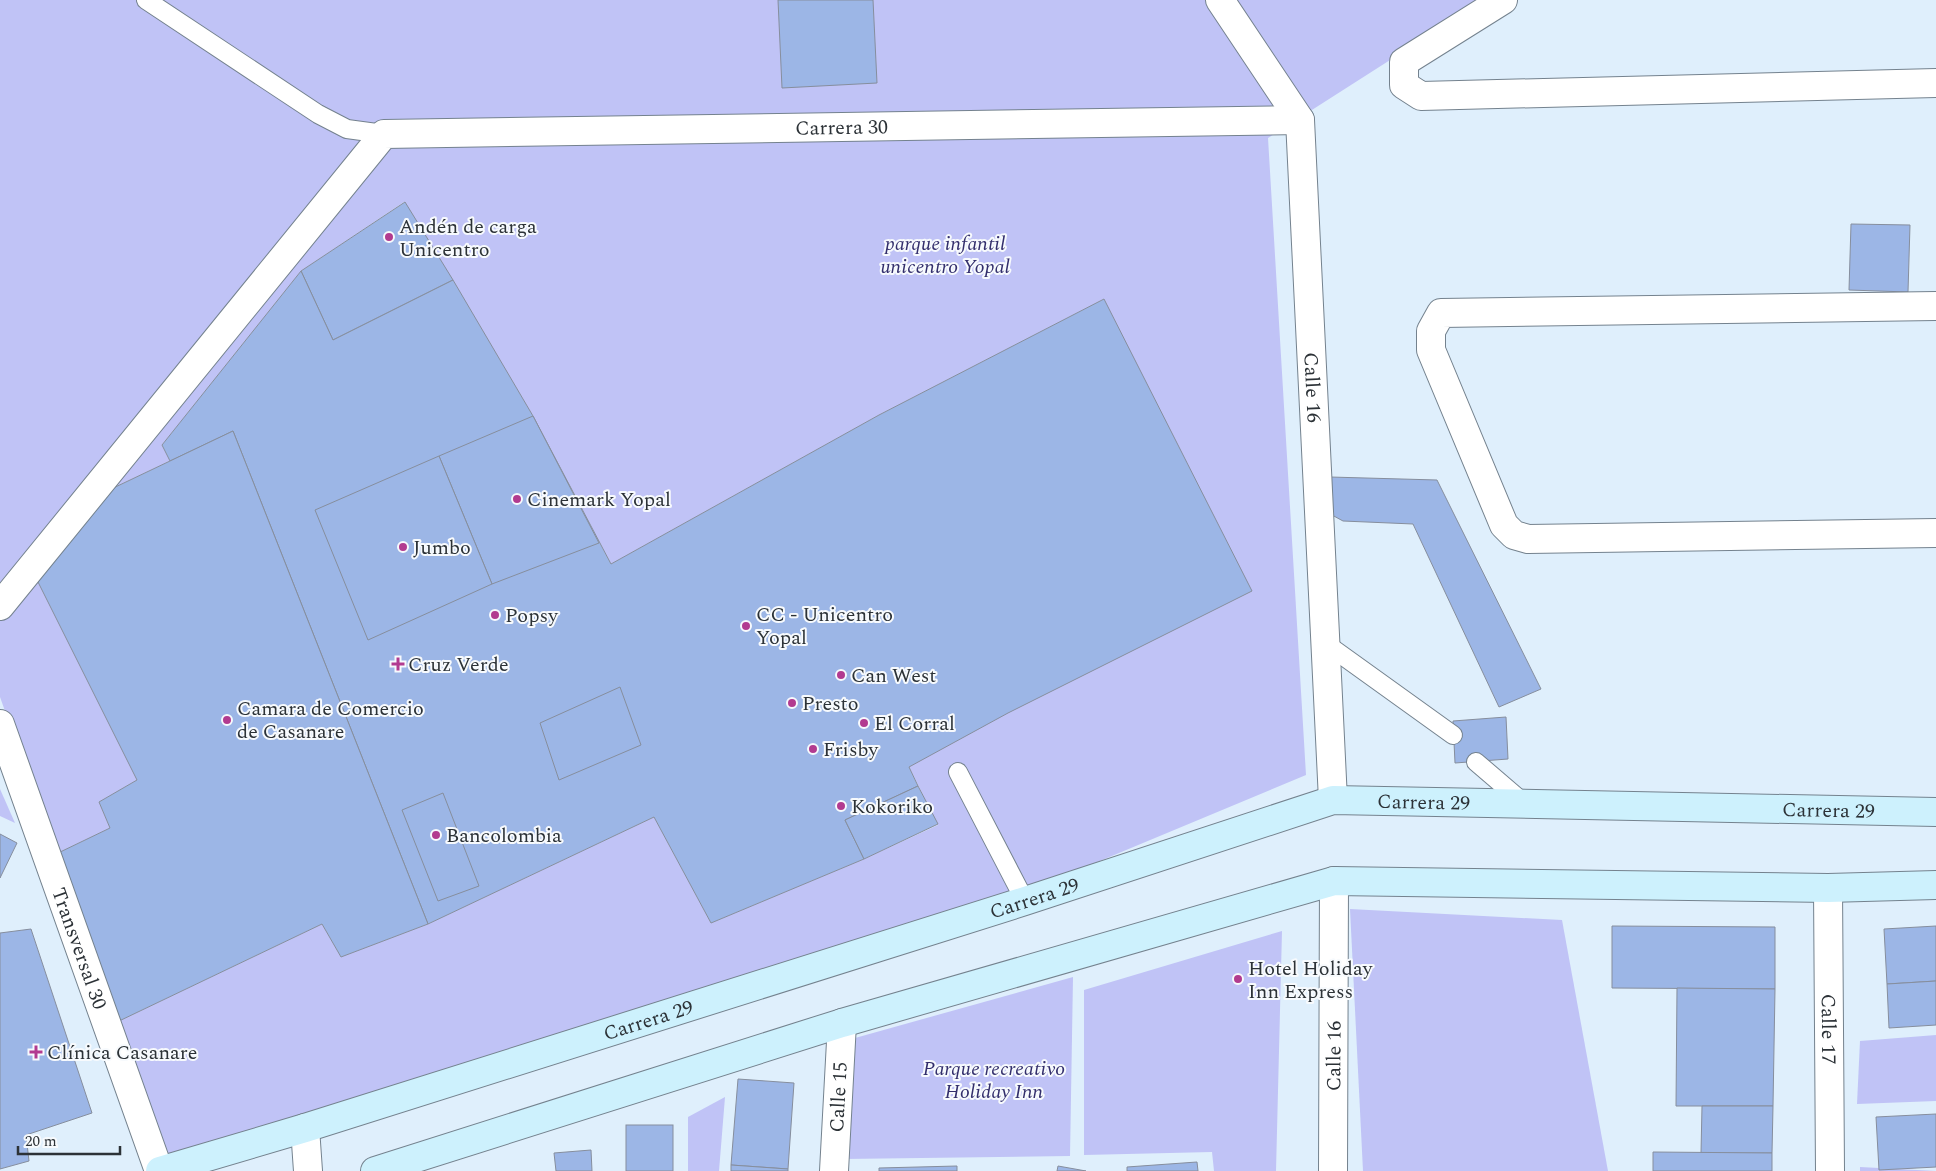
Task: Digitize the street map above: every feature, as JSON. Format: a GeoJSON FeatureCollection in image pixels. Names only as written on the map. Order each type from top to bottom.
{"type":"FeatureCollection","features":[{"type":"Feature","properties":{"kind":"main road","name":"Carrera 29"},"geometry":{"type":"LineString","coordinates":[[159,1171],[305,1128],[1025,901],[1333,800],[1936,812]]}},
{"type":"Feature","properties":{"kind":"main road"},"geometry":{"type":"LineString","coordinates":[[375,1171],[842,1024],[1334,881],[1828,888],[1936,885]]}},
{"type":"Feature","properties":{"kind":"street"},"geometry":{"type":"LineString","coordinates":[[1220,0],[1300,120]]}},
{"type":"Feature","properties":{"kind":"street"},"geometry":{"type":"LineString","coordinates":[[1503,0],[1404,62],[1404,85],[1421,96],[1936,83]]}},
{"type":"Feature","properties":{"kind":"street","name":"Carrera 30"},"geometry":{"type":"LineString","coordinates":[[384,134],[1300,120]]}},
{"type":"Feature","properties":{"kind":"street","name":"Calle 16"},"geometry":{"type":"LineString","coordinates":[[1300,120],[1333,800]]}},
{"type":"Feature","properties":{"kind":"street"},"geometry":{"type":"LineString","coordinates":[[0,606],[384,134]]}},
{"type":"Feature","properties":{"kind":"street"},"geometry":{"type":"LineString","coordinates":[[1936,306],[1441,313],[1431,331],[1430,350],[1504,525],[1514,534],[1521,537],[1528,539],[1936,533]]}},
{"type":"Feature","properties":{"kind":"street","name":"Transversal 30"},"geometry":{"type":"LineString","coordinates":[[0,724],[159,1171]]}},
{"type":"Feature","properties":{"kind":"street","name":"Calle 16"},"geometry":{"type":"LineString","coordinates":[[1333,1171],[1334,881]]}},
{"type":"Feature","properties":{"kind":"street","name":"Calle 17"},"geometry":{"type":"LineString","coordinates":[[1828,888],[1830,1171]]}},
{"type":"Feature","properties":{"kind":"street","name":"Calle 15"},"geometry":{"type":"LineString","coordinates":[[834,1171],[842,1024]]}},
{"type":"Feature","properties":{"kind":"street"},"geometry":{"type":"LineString","coordinates":[[305,1128],[308,1171]]}},
{"type":"Feature","properties":{"kind":"lane"},"geometry":{"type":"LineString","coordinates":[[146,0],[318,114],[347,129],[384,134]]}},
{"type":"Feature","properties":{"kind":"lane"},"geometry":{"type":"LineString","coordinates":[[1325,643],[1453,735]]}},
{"type":"Feature","properties":{"kind":"lane"},"geometry":{"type":"LineString","coordinates":[[1476,762],[1525,804]]}},
{"type":"Feature","properties":{"kind":"lane"},"geometry":{"type":"LineString","coordinates":[[958,772],[1025,901]]}},
{"type":"Feature","properties":{"kind":"green space","name":"parque infantil unicentro Yopal"},"geometry":{"type":"Polygon","coordinates":[[[0,0],[1484,0],[1268,138],[1306,775],[1083,868],[165,1162],[117,1022],[322,924],[341,957],[428,924],[654,817],[711,923],[864,859],[938,825],[909,767],[1104,299],[879,415],[611,564],[533,416],[404,202],[301,271],[162,445],[170,461],[107,491],[137,780],[99,802],[110,828],[56,854],[0,697],[0,0]]]}},
{"type":"Feature","properties":{"kind":"green space"},"geometry":{"type":"Polygon","coordinates":[[[0,789],[15,823],[0,816],[0,789]]]}},
{"type":"Feature","properties":{"kind":"green space"},"geometry":{"type":"Polygon","coordinates":[[[1350,909],[1562,920],[1608,1171],[1363,1171],[1350,909]]]}},
{"type":"Feature","properties":{"kind":"green space"},"geometry":{"type":"Polygon","coordinates":[[[1282,931],[1276,1171],[1214,1171],[1212,1152],[1084,1155],[1084,990],[1282,931]]]}},
{"type":"Feature","properties":{"kind":"green space","name":"Parque recreativo Holiday Inn"},"geometry":{"type":"Polygon","coordinates":[[[1073,977],[1070,1156],[844,1159],[848,1040],[1073,977]]]}},
{"type":"Feature","properties":{"kind":"green space"},"geometry":{"type":"Polygon","coordinates":[[[1936,1035],[1936,1101],[1857,1104],[1860,1041],[1936,1035]]]}},
{"type":"Feature","properties":{"kind":"green space"},"geometry":{"type":"Polygon","coordinates":[[[725,1097],[719,1171],[688,1171],[688,1117],[725,1097]]]}},
{"type":"Feature","properties":{"kind":"green space"},"geometry":{"type":"Polygon","coordinates":[[[1860,1167],[1936,1171],[1860,1171],[1860,1167]]]}},
{"type":"Feature","properties":{"kind":"building"},"geometry":{"type":"Polygon","coordinates":[[[778,0],[873,0],[877,83],[782,88],[778,0]]]}},
{"type":"Feature","properties":{"kind":"building","name":"Andén de carga Unicentro"},"geometry":{"type":"Polygon","coordinates":[[[405,202],[453,280],[333,340],[301,271],[405,202]]]}},
{"type":"Feature","properties":{"kind":"building"},"geometry":{"type":"Polygon","coordinates":[[[1851,224],[1910,225],[1908,292],[1849,290],[1851,224]]]}},
{"type":"Feature","properties":{"kind":"building","name":"CC - Unicentro Yopal"},"geometry":{"type":"Polygon","coordinates":[[[301,271],[333,340],[453,280],[533,416],[611,564],[879,415],[1104,299],[1252,591],[1008,713],[909,767],[918,786],[845,820],[864,859],[711,923],[654,817],[428,924],[233,431],[170,461],[162,445],[301,271]]]}},
{"type":"Feature","properties":{"kind":"building","name":"Cinemark Yopal"},"geometry":{"type":"Polygon","coordinates":[[[533,416],[599,543],[492,584],[439,456],[533,416]]]}},
{"type":"Feature","properties":{"kind":"building","name":"Camara de Comercio de Casanare"},"geometry":{"type":"Polygon","coordinates":[[[233,431],[428,924],[341,957],[322,924],[117,1022],[56,854],[110,828],[99,802],[137,780],[35,576],[107,491],[233,431]]]}},
{"type":"Feature","properties":{"kind":"building","name":"Jumbo"},"geometry":{"type":"Polygon","coordinates":[[[439,456],[492,584],[368,640],[315,510],[439,456]]]}},
{"type":"Feature","properties":{"kind":"building"},"geometry":{"type":"Polygon","coordinates":[[[1330,477],[1437,480],[1541,689],[1499,707],[1413,524],[1343,521],[1332,515],[1330,477]]]}},
{"type":"Feature","properties":{"kind":"building"},"geometry":{"type":"Polygon","coordinates":[[[620,687],[641,745],[559,780],[540,723],[620,687]]]}},
{"type":"Feature","properties":{"kind":"building"},"geometry":{"type":"Polygon","coordinates":[[[1506,717],[1508,759],[1455,763],[1453,721],[1506,717]]]}},
{"type":"Feature","properties":{"kind":"building"},"geometry":{"type":"Polygon","coordinates":[[[918,786],[938,824],[864,859],[845,820],[918,786]]]}},
{"type":"Feature","properties":{"kind":"building","name":"Bancolombia"},"geometry":{"type":"Polygon","coordinates":[[[443,793],[479,886],[438,901],[402,810],[443,793]]]}},
{"type":"Feature","properties":{"kind":"building"},"geometry":{"type":"Polygon","coordinates":[[[0,834],[17,843],[0,878],[0,834]]]}},
{"type":"Feature","properties":{"kind":"building"},"geometry":{"type":"Polygon","coordinates":[[[1612,926],[1775,927],[1775,989],[1612,988],[1612,926]]]}},
{"type":"Feature","properties":{"kind":"building"},"geometry":{"type":"Polygon","coordinates":[[[1936,926],[1936,981],[1887,984],[1884,929],[1936,926]]]}},
{"type":"Feature","properties":{"kind":"building","name":"Clínica Casanare"},"geometry":{"type":"Polygon","coordinates":[[[31,929],[92,1113],[26,1135],[29,1161],[0,1169],[0,933],[31,929]]]}},
{"type":"Feature","properties":{"kind":"building"},"geometry":{"type":"Polygon","coordinates":[[[1936,981],[1936,1025],[1889,1028],[1887,984],[1936,981]]]}},
{"type":"Feature","properties":{"kind":"building"},"geometry":{"type":"Polygon","coordinates":[[[1677,988],[1775,989],[1773,1106],[1676,1106],[1677,988]]]}},
{"type":"Feature","properties":{"kind":"building"},"geometry":{"type":"Polygon","coordinates":[[[738,1079],[794,1083],[788,1169],[731,1165],[738,1079]]]}},
{"type":"Feature","properties":{"kind":"building"},"geometry":{"type":"Polygon","coordinates":[[[1702,1106],[1773,1106],[1772,1153],[1701,1153],[1702,1106]]]}},
{"type":"Feature","properties":{"kind":"building"},"geometry":{"type":"Polygon","coordinates":[[[1936,1114],[1936,1167],[1879,1170],[1876,1117],[1936,1114]]]}},
{"type":"Feature","properties":{"kind":"building"},"geometry":{"type":"Polygon","coordinates":[[[626,1125],[673,1125],[673,1171],[626,1171],[626,1125]]]}},
{"type":"Feature","properties":{"kind":"building"},"geometry":{"type":"Polygon","coordinates":[[[591,1150],[592,1171],[556,1171],[554,1153],[591,1150]]]}},
{"type":"Feature","properties":{"kind":"building"},"geometry":{"type":"Polygon","coordinates":[[[1653,1152],[1772,1153],[1772,1171],[1653,1171],[1653,1152]]]}},
{"type":"Feature","properties":{"kind":"building"},"geometry":{"type":"Polygon","coordinates":[[[1197,1162],[1198,1171],[1127,1171],[1127,1167],[1197,1162]]]}},
{"type":"Feature","properties":{"kind":"building"},"geometry":{"type":"Polygon","coordinates":[[[731,1165],[788,1169],[788,1171],[731,1171],[731,1165]]]}},
{"type":"Feature","properties":{"kind":"building"},"geometry":{"type":"Polygon","coordinates":[[[957,1166],[957,1171],[879,1171],[879,1168],[957,1166]]]}},
{"type":"Feature","properties":{"kind":"building"},"geometry":{"type":"Polygon","coordinates":[[[1058,1166],[1086,1171],[1057,1171],[1058,1166]]]}},
{"type":"Feature","properties":{"kind":"place","name":"Andén de carga Unicentro"},"geometry":{"type":"Point","coordinates":[389,237]}},
{"type":"Feature","properties":{"kind":"place","name":"Cinemark Yopal"},"geometry":{"type":"Point","coordinates":[517,499]}},
{"type":"Feature","properties":{"kind":"place","name":"Jumbo"},"geometry":{"type":"Point","coordinates":[403,547]}},
{"type":"Feature","properties":{"kind":"place","name":"Popsy"},"geometry":{"type":"Point","coordinates":[495,615]}},
{"type":"Feature","properties":{"kind":"place","name":"CC - Unicentro Yopal"},"geometry":{"type":"Point","coordinates":[746,626]}},
{"type":"Feature","properties":{"kind":"place","name":"Cruz Verde"},"geometry":{"type":"Point","coordinates":[398,664]}},
{"type":"Feature","properties":{"kind":"place","name":"Can West"},"geometry":{"type":"Point","coordinates":[841,675]}},
{"type":"Feature","properties":{"kind":"place","name":"Presto"},"geometry":{"type":"Point","coordinates":[792,703]}},
{"type":"Feature","properties":{"kind":"place","name":"Camara de Comercio de Casanare"},"geometry":{"type":"Point","coordinates":[227,720]}},
{"type":"Feature","properties":{"kind":"place","name":"El Corral"},"geometry":{"type":"Point","coordinates":[864,723]}},
{"type":"Feature","properties":{"kind":"place","name":"Frisby"},"geometry":{"type":"Point","coordinates":[813,749]}},
{"type":"Feature","properties":{"kind":"place","name":"Kokoriko"},"geometry":{"type":"Point","coordinates":[841,806]}},
{"type":"Feature","properties":{"kind":"place","name":"Bancolombia"},"geometry":{"type":"Point","coordinates":[436,835]}},
{"type":"Feature","properties":{"kind":"place","name":"Hotel Holiday Inn Express"},"geometry":{"type":"Point","coordinates":[1238,979]}},
{"type":"Feature","properties":{"kind":"place","name":"Clínica Casanare"},"geometry":{"type":"Point","coordinates":[36,1052]}}]}
